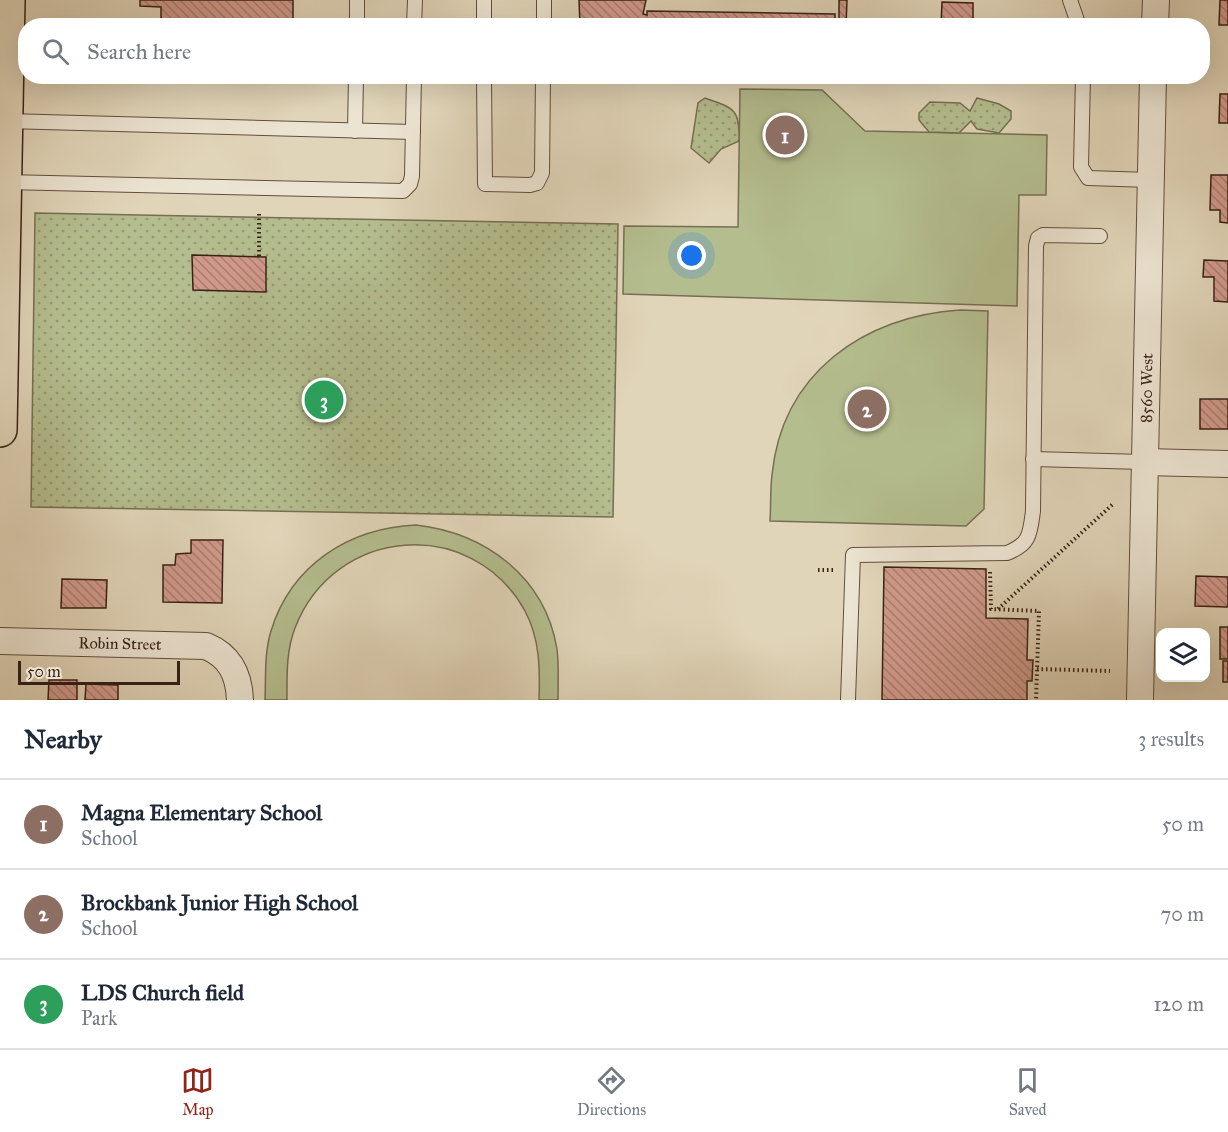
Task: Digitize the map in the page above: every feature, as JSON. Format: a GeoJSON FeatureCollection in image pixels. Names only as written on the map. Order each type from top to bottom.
{"type":"FeatureCollection","features":[{"type":"Feature","properties":{"kind":"main road"},"geometry":{"type":"LineString","coordinates":[[0,430],[8,0]]}},
{"type":"Feature","properties":{"kind":"street"},"geometry":{"type":"LineString","coordinates":[[1155,18],[1156,0]]}},
{"type":"Feature","properties":{"kind":"street","name":"8560 West"},"geometry":{"type":"LineString","coordinates":[[1140,700],[1153,84]]}},
{"type":"Feature","properties":{"kind":"street"},"geometry":{"type":"LineString","coordinates":[[1144,462],[1228,464]]}},
{"type":"Feature","properties":{"kind":"street","name":"Robin Street"},"geometry":{"type":"LineString","coordinates":[[0,640],[194,644],[216,650],[232,665],[239,684],[240,700]]}},
{"type":"Feature","properties":{"kind":"lane"},"geometry":{"type":"LineString","coordinates":[[357,0],[357,18]]}},
{"type":"Feature","properties":{"kind":"lane"},"geometry":{"type":"LineString","coordinates":[[414,18],[415,0]]}},
{"type":"Feature","properties":{"kind":"lane"},"geometry":{"type":"LineString","coordinates":[[484,0],[484,18]]}},
{"type":"Feature","properties":{"kind":"lane"},"geometry":{"type":"LineString","coordinates":[[544,0],[544,18]]}},
{"type":"Feature","properties":{"kind":"lane"},"geometry":{"type":"LineString","coordinates":[[1070,0],[1076,18]]}},
{"type":"Feature","properties":{"kind":"lane"},"geometry":{"type":"LineString","coordinates":[[355,131],[356,84]]}},
{"type":"Feature","properties":{"kind":"lane"},"geometry":{"type":"LineString","coordinates":[[5,182],[403,191],[410,184],[412,176],[414,84]]}},
{"type":"Feature","properties":{"kind":"lane"},"geometry":{"type":"LineString","coordinates":[[484,84],[485,184],[520,185],[537,183],[542,173],[543,84]]}},
{"type":"Feature","properties":{"kind":"lane"},"geometry":{"type":"LineString","coordinates":[[1083,84],[1081,167],[1088,178],[1150,180]]}},
{"type":"Feature","properties":{"kind":"lane"},"geometry":{"type":"LineString","coordinates":[[6,121],[413,132]]}},
{"type":"Feature","properties":{"kind":"lane"},"geometry":{"type":"LineString","coordinates":[[848,700],[853,555],[1007,553],[1021,548],[1030,534],[1035,263],[1038,238],[1044,235],[1100,236]]}},
{"type":"Feature","properties":{"kind":"lane"},"geometry":{"type":"LineString","coordinates":[[1033,459],[1144,462]]}},
{"type":"Feature","properties":{"kind":"path"},"geometry":{"type":"LineString","coordinates":[[259,214],[259,256]]}},
{"type":"Feature","properties":{"kind":"path"},"geometry":{"type":"LineString","coordinates":[[998,609],[1113,504]]}},
{"type":"Feature","properties":{"kind":"path"},"geometry":{"type":"LineString","coordinates":[[990,572],[991,609],[1039,611],[1036,700]]}},
{"type":"Feature","properties":{"kind":"path"},"geometry":{"type":"LineString","coordinates":[[1037,669],[1110,671]]}},
{"type":"Feature","properties":{"kind":"green space"},"geometry":{"type":"Polygon","coordinates":[[[740,89],[822,90],[865,131],[1047,135],[1046,195],[1019,195],[1017,306],[623,294],[624,226],[738,227],[740,89]]]}},
{"type":"Feature","properties":{"kind":"green space"},"geometry":{"type":"Polygon","coordinates":[[[705,98],[723,104],[733,111],[739,130],[739,141],[721,149],[709,163],[691,148],[698,103],[705,98]]]}},
{"type":"Feature","properties":{"kind":"green space"},"geometry":{"type":"Polygon","coordinates":[[[977,98],[999,104],[1011,111],[1011,119],[999,133],[977,129],[971,121],[959,133],[929,132],[919,120],[919,113],[930,102],[960,103],[970,111],[977,98]]]}},
{"type":"Feature","properties":{"kind":"green space"},"geometry":{"type":"Polygon","coordinates":[[[35,213],[618,224],[613,517],[31,507],[35,213]]]}},
{"type":"Feature","properties":{"kind":"green space"},"geometry":{"type":"Polygon","coordinates":[[[960,310],[988,311],[984,509],[966,526],[770,521],[772,475],[779,439],[792,407],[811,380],[834,356],[861,338],[892,324],[925,315],[960,310]]]}},
{"type":"Feature","properties":{"kind":"green space"},"geometry":{"type":"Polygon","coordinates":[[[416,525],[466,538],[488,549],[526,580],[540,600],[550,623],[557,649],[558,700],[539,700],[539,666],[534,632],[525,611],[502,580],[472,559],[439,547],[405,545],[371,552],[340,569],[314,594],[292,637],[288,664],[287,700],[265,700],[266,657],[271,631],[280,608],[308,569],[326,554],[346,542],[391,528],[416,525]]]}},
{"type":"Feature","properties":{"kind":"building"},"geometry":{"type":"Polygon","coordinates":[[[140,0],[293,0],[293,18],[161,18],[161,7],[140,6],[140,0]]]}},
{"type":"Feature","properties":{"kind":"building"},"geometry":{"type":"Polygon","coordinates":[[[579,0],[646,0],[643,14],[647,15],[647,11],[835,14],[835,18],[580,18],[579,0]]]}},
{"type":"Feature","properties":{"kind":"building"},"geometry":{"type":"Polygon","coordinates":[[[839,0],[847,0],[846,18],[839,18],[839,0]]]}},
{"type":"Feature","properties":{"kind":"building"},"geometry":{"type":"Polygon","coordinates":[[[1220,0],[1228,0],[1228,25],[1219,25],[1220,0]]]}},
{"type":"Feature","properties":{"kind":"building"},"geometry":{"type":"Polygon","coordinates":[[[942,2],[973,3],[973,18],[941,18],[942,2]]]}},
{"type":"Feature","properties":{"kind":"building"},"geometry":{"type":"Polygon","coordinates":[[[1220,94],[1228,94],[1228,123],[1219,123],[1220,94]]]}},
{"type":"Feature","properties":{"kind":"building"},"geometry":{"type":"Polygon","coordinates":[[[1211,175],[1228,175],[1228,223],[1220,222],[1220,210],[1210,210],[1211,175]]]}},
{"type":"Feature","properties":{"kind":"building"},"geometry":{"type":"Polygon","coordinates":[[[192,255],[266,257],[266,292],[193,290],[192,255]]]}},
{"type":"Feature","properties":{"kind":"building"},"geometry":{"type":"Polygon","coordinates":[[[1204,260],[1228,261],[1228,302],[1214,301],[1214,277],[1203,277],[1204,260]]]}},
{"type":"Feature","properties":{"kind":"building"},"geometry":{"type":"Polygon","coordinates":[[[1200,399],[1228,399],[1228,429],[1200,429],[1200,399]]]}},
{"type":"Feature","properties":{"kind":"building"},"geometry":{"type":"Polygon","coordinates":[[[191,540],[223,540],[222,603],[163,602],[163,565],[175,565],[176,554],[191,553],[191,540]]]}},
{"type":"Feature","properties":{"kind":"building"},"geometry":{"type":"Polygon","coordinates":[[[884,567],[986,569],[986,618],[1028,619],[1027,660],[1033,660],[1032,681],[1027,681],[1027,700],[882,700],[884,567]]]}},
{"type":"Feature","properties":{"kind":"building"},"geometry":{"type":"Polygon","coordinates":[[[1196,576],[1228,577],[1228,607],[1195,606],[1196,576]]]}},
{"type":"Feature","properties":{"kind":"building"},"geometry":{"type":"Polygon","coordinates":[[[62,579],[107,580],[106,608],[61,608],[62,579]]]}},
{"type":"Feature","properties":{"kind":"building"},"geometry":{"type":"Polygon","coordinates":[[[1220,627],[1228,627],[1228,659],[1220,659],[1220,627]]]}},
{"type":"Feature","properties":{"kind":"building"},"geometry":{"type":"Polygon","coordinates":[[[1223,661],[1228,661],[1228,682],[1223,682],[1223,661]]]}},
{"type":"Feature","properties":{"kind":"building"},"geometry":{"type":"Polygon","coordinates":[[[49,680],[77,680],[77,700],[48,700],[49,680]]]}},
{"type":"Feature","properties":{"kind":"building"},"geometry":{"type":"Polygon","coordinates":[[[86,684],[118,685],[118,700],[85,700],[86,684]]]}},
{"type":"Feature","properties":{"kind":"place","name":"Magna Elementary School"},"geometry":{"type":"Point","coordinates":[785,135]}},
{"type":"Feature","properties":{"kind":"place","name":"LDS Church field"},"geometry":{"type":"Point","coordinates":[324,400]}},
{"type":"Feature","properties":{"kind":"place","name":"Brockbank Junior High School"},"geometry":{"type":"Point","coordinates":[867,409]}}]}
